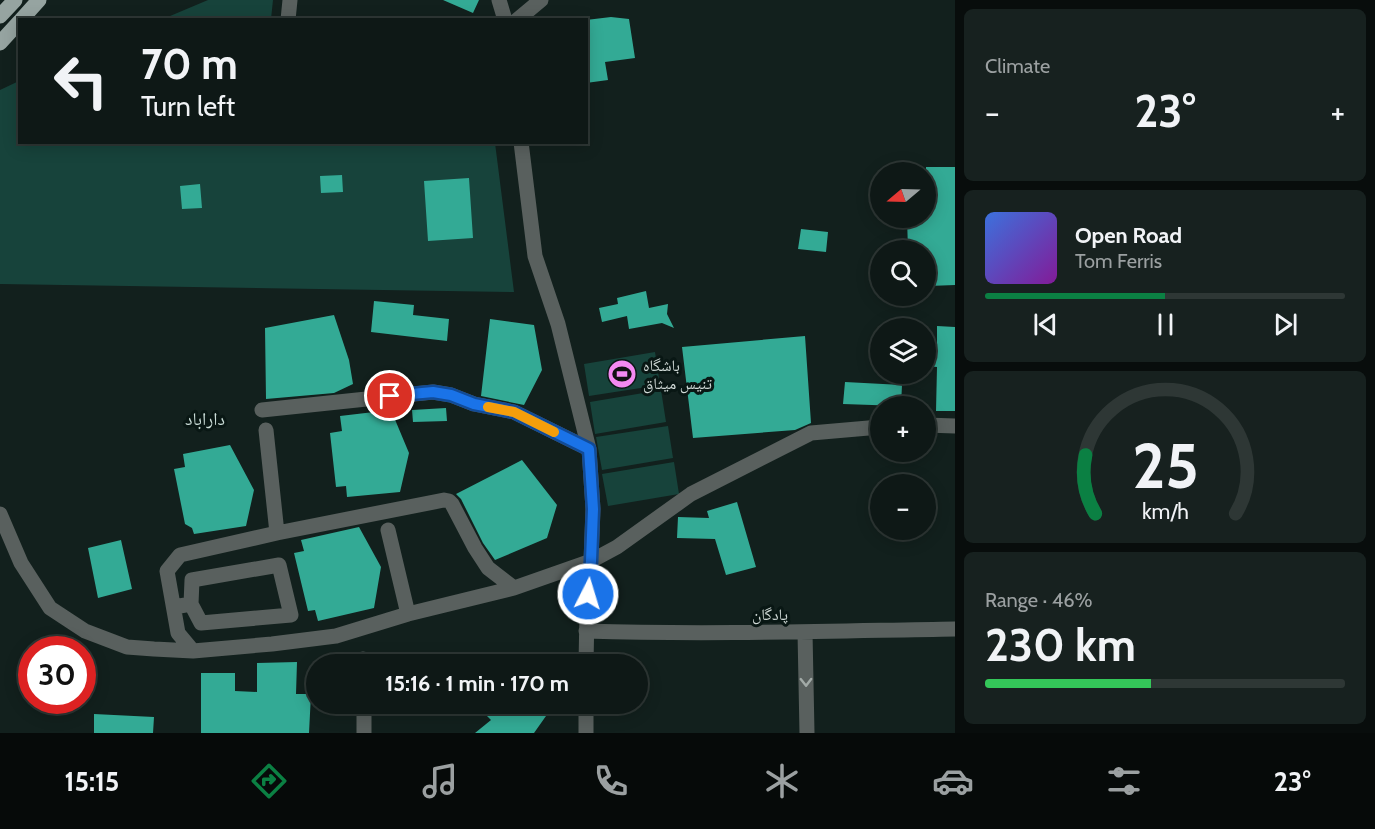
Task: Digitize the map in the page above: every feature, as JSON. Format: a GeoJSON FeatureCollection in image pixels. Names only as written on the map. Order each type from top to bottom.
{"type":"FeatureCollection","features":[{"type":"Feature","properties":{"kind":"main road"},"geometry":{"type":"LineString","coordinates":[[0,16],[15,0]]}},
{"type":"Feature","properties":{"kind":"main road"},"geometry":{"type":"LineString","coordinates":[[22,18],[39,0]]}},
{"type":"Feature","properties":{"kind":"main road"},"geometry":{"type":"LineString","coordinates":[[0,43],[18,22]]}},
{"type":"Feature","properties":{"kind":"street"},"geometry":{"type":"LineString","coordinates":[[288,18],[290,0]]}},
{"type":"Feature","properties":{"kind":"street"},"geometry":{"type":"LineString","coordinates":[[499,0],[504,18]]}},
{"type":"Feature","properties":{"kind":"street"},"geometry":{"type":"LineString","coordinates":[[519,18],[541,0]]}},
{"type":"Feature","properties":{"kind":"street"},"geometry":{"type":"LineString","coordinates":[[521,144],[535,256],[558,324],[589,449],[593,509],[586,654]]}},
{"type":"Feature","properties":{"kind":"street"},"geometry":{"type":"LineString","coordinates":[[262,410],[433,392],[451,395],[474,404],[514,412],[589,449]]}},
{"type":"Feature","properties":{"kind":"street"},"geometry":{"type":"LineString","coordinates":[[936,425],[955,426]]}},
{"type":"Feature","properties":{"kind":"street"},"geometry":{"type":"LineString","coordinates":[[0,514],[21,563],[50,608],[85,631],[127,647],[193,651],[272,644],[336,636],[408,614],[514,588],[591,561],[617,547],[691,494],[812,433],[870,428]]}},
{"type":"Feature","properties":{"kind":"street"},"geometry":{"type":"LineString","coordinates":[[266,430],[277,533]]}},
{"type":"Feature","properties":{"kind":"street"},"geometry":{"type":"LineString","coordinates":[[193,651],[178,633],[167,571],[180,555],[433,502],[449,501],[488,568],[514,588]]}},
{"type":"Feature","properties":{"kind":"street"},"geometry":{"type":"LineString","coordinates":[[388,530],[408,614]]}},
{"type":"Feature","properties":{"kind":"street"},"geometry":{"type":"LineString","coordinates":[[279,565],[291,615],[201,623],[191,604],[192,580],[279,565]]}},
{"type":"Feature","properties":{"kind":"street"},"geometry":{"type":"LineString","coordinates":[[174,607],[191,604]]}},
{"type":"Feature","properties":{"kind":"street","name":"پادگان"},"geometry":{"type":"LineString","coordinates":[[586,631],[805,632],[955,629]]}},
{"type":"Feature","properties":{"kind":"street"},"geometry":{"type":"LineString","coordinates":[[805,632],[807,733]]}},
{"type":"Feature","properties":{"kind":"street"},"geometry":{"type":"LineString","coordinates":[[364,714],[364,733]]}},
{"type":"Feature","properties":{"kind":"street"},"geometry":{"type":"LineString","coordinates":[[586,714],[586,733]]}},
{"type":"Feature","properties":{"kind":"green space"},"geometry":{"type":"Polygon","coordinates":[[[208,0],[273,0],[271,18],[165,18],[208,0]]]}},
{"type":"Feature","properties":{"kind":"green space"},"geometry":{"type":"Polygon","coordinates":[[[18,81],[18,144],[495,144],[514,292],[0,284],[0,90],[18,81]]]}},
{"type":"Feature","properties":{"kind":"green space","name":"باشگاه تنيس ميثاق"},"geometry":{"type":"Polygon","coordinates":[[[655,352],[660,385],[589,396],[584,364],[655,352]]]}},
{"type":"Feature","properties":{"kind":"green space"},"geometry":{"type":"Polygon","coordinates":[[[661,390],[666,422],[595,434],[590,402],[661,390]]]}},
{"type":"Feature","properties":{"kind":"green space"},"geometry":{"type":"Polygon","coordinates":[[[668,426],[673,458],[602,470],[596,437],[668,426]]]}},
{"type":"Feature","properties":{"kind":"green space"},"geometry":{"type":"Polygon","coordinates":[[[674,462],[679,494],[608,506],[602,474],[674,462]]]}},
{"type":"Feature","properties":{"kind":"building"},"geometry":{"type":"Polygon","coordinates":[[[443,0],[479,0],[473,13],[443,0]]]}},
{"type":"Feature","properties":{"kind":"building"},"geometry":{"type":"Polygon","coordinates":[[[611,17],[629,19],[635,58],[605,62],[608,80],[588,83],[588,20],[611,17]]]}},
{"type":"Feature","properties":{"kind":"building"},"geometry":{"type":"Polygon","coordinates":[[[936,167],[955,167],[955,285],[936,286],[936,240],[908,240],[907,228],[936,228],[936,167]]]}},
{"type":"Feature","properties":{"kind":"building"},"geometry":{"type":"Polygon","coordinates":[[[342,175],[343,192],[321,193],[320,176],[342,175]]]}},
{"type":"Feature","properties":{"kind":"building"},"geometry":{"type":"Polygon","coordinates":[[[469,178],[473,238],[428,241],[424,181],[469,178]]]}},
{"type":"Feature","properties":{"kind":"building"},"geometry":{"type":"Polygon","coordinates":[[[200,184],[202,208],[182,209],[180,186],[200,184]]]}},
{"type":"Feature","properties":{"kind":"building"},"geometry":{"type":"Polygon","coordinates":[[[801,229],[828,232],[826,252],[798,249],[801,229]]]}},
{"type":"Feature","properties":{"kind":"building"},"geometry":{"type":"Polygon","coordinates":[[[646,291],[649,308],[668,304],[667,314],[674,328],[662,323],[629,329],[627,316],[602,322],[599,308],[618,304],[617,298],[646,291]]]}},
{"type":"Feature","properties":{"kind":"building"},"geometry":{"type":"Polygon","coordinates":[[[374,301],[414,305],[413,315],[449,319],[447,341],[371,332],[374,301]]]}},
{"type":"Feature","properties":{"kind":"building"},"geometry":{"type":"Polygon","coordinates":[[[334,315],[349,360],[353,384],[334,393],[266,399],[265,328],[334,315]]]}},
{"type":"Feature","properties":{"kind":"building"},"geometry":{"type":"Polygon","coordinates":[[[490,319],[534,325],[542,370],[524,405],[481,396],[490,319]]]}},
{"type":"Feature","properties":{"kind":"building"},"geometry":{"type":"Polygon","coordinates":[[[937,326],[955,327],[955,411],[936,411],[937,326]]]}},
{"type":"Feature","properties":{"kind":"building"},"geometry":{"type":"Polygon","coordinates":[[[805,336],[811,423],[795,430],[693,438],[682,347],[805,336]]]}},
{"type":"Feature","properties":{"kind":"building"},"geometry":{"type":"Polygon","coordinates":[[[845,382],[902,385],[901,396],[870,396],[870,405],[843,404],[845,382]]]}},
{"type":"Feature","properties":{"kind":"building"},"geometry":{"type":"Polygon","coordinates":[[[446,408],[447,421],[413,422],[412,410],[446,408]]]}},
{"type":"Feature","properties":{"kind":"building"},"geometry":{"type":"Polygon","coordinates":[[[391,410],[409,453],[400,492],[347,497],[346,486],[336,487],[330,433],[342,431],[340,416],[391,410]]]}},
{"type":"Feature","properties":{"kind":"building"},"geometry":{"type":"Polygon","coordinates":[[[230,445],[254,490],[246,526],[194,534],[192,528],[185,524],[174,469],[185,467],[183,454],[230,445]]]}},
{"type":"Feature","properties":{"kind":"building"},"geometry":{"type":"Polygon","coordinates":[[[522,460],[557,505],[547,538],[495,560],[456,494],[522,460]]]}},
{"type":"Feature","properties":{"kind":"building"},"geometry":{"type":"Polygon","coordinates":[[[737,502],[756,567],[726,575],[715,539],[677,538],[678,517],[709,518],[707,511],[737,502]]]}},
{"type":"Feature","properties":{"kind":"building"},"geometry":{"type":"Polygon","coordinates":[[[359,527],[381,567],[374,608],[318,621],[315,610],[308,611],[294,553],[304,551],[301,540],[359,527]]]}},
{"type":"Feature","properties":{"kind":"building"},"geometry":{"type":"Polygon","coordinates":[[[121,540],[132,589],[98,598],[88,548],[121,540]]]}},
{"type":"Feature","properties":{"kind":"building"},"geometry":{"type":"Polygon","coordinates":[[[297,662],[296,694],[306,694],[306,714],[310,714],[309,733],[201,733],[201,673],[235,673],[235,691],[257,692],[257,663],[297,662]]]}},
{"type":"Feature","properties":{"kind":"building"},"geometry":{"type":"Polygon","coordinates":[[[94,714],[154,717],[153,733],[94,733],[94,714]]]}},
{"type":"Feature","properties":{"kind":"building"},"geometry":{"type":"Polygon","coordinates":[[[485,714],[546,714],[534,733],[475,733],[491,720],[485,714]]]}},
{"type":"Feature","properties":{"kind":"slow traffic"},"geometry":{"type":"LineString","coordinates":[[488,407],[514,412],[554,432]]}},
{"type":"Feature","properties":{"kind":"place","name":"باشگاه تنيس ميثاق"},"geometry":{"type":"Point","coordinates":[622,374]}},
{"type":"Feature","properties":{"kind":"district","name":"داراباد"},"geometry":{"type":"Point","coordinates":[205,419]}},
{"type":"Feature","properties":{"kind":"route"},"geometry":{"type":"LineString","coordinates":[[390,396],[433,392],[451,395],[474,404],[514,412],[589,449],[593,509],[588,594]]}}]}
